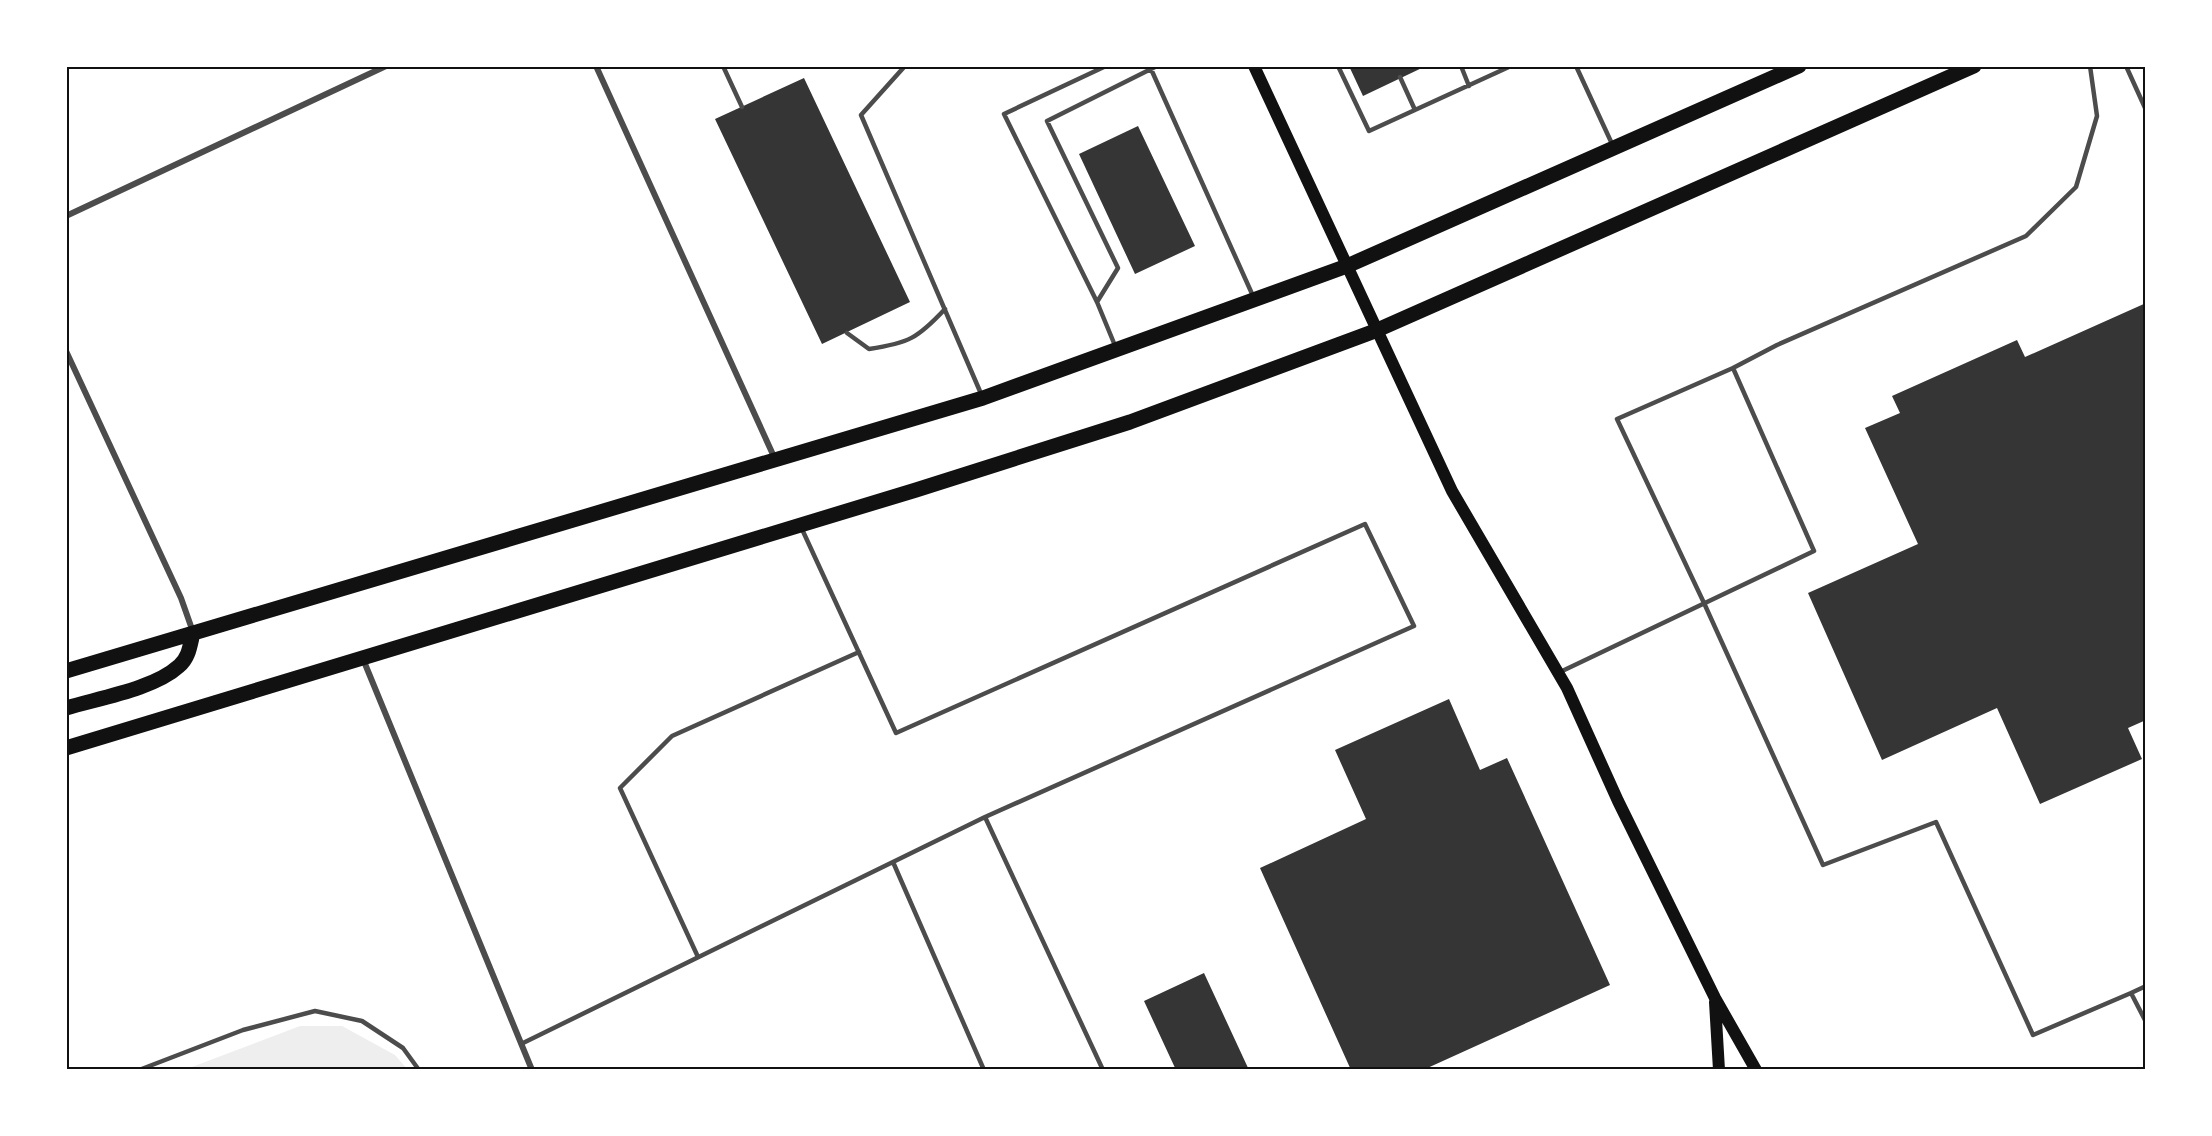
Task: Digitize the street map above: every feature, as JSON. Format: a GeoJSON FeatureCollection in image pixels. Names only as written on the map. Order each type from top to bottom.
{"type":"FeatureCollection","features":[{"type":"Feature","properties":{"kind":"main road"},"geometry":{"type":"LineString","coordinates":[[1254,66],[1375,331],[1452,491],[1558,673],[1715,998],[1756,1070]]}},
{"type":"Feature","properties":{"kind":"main road"},"geometry":{"type":"LineString","coordinates":[[66,671],[983,398],[1347,266],[1798,66]]}},
{"type":"Feature","properties":{"kind":"main road"},"geometry":{"type":"LineString","coordinates":[[66,748],[801,525],[1130,422],[1375,331],[1974,66]]}},
{"type":"Feature","properties":{"kind":"main road"},"geometry":{"type":"LineString","coordinates":[[66,708],[155,681],[179,666],[189,652],[193,633]]}},
{"type":"Feature","properties":{"kind":"main road"},"geometry":{"type":"LineString","coordinates":[[1715,998],[1719,1070]]}},
{"type":"Feature","properties":{"kind":"street"},"geometry":{"type":"LineString","coordinates":[[66,216],[386,66]]}},
{"type":"Feature","properties":{"kind":"street"},"geometry":{"type":"LineString","coordinates":[[596,66],[775,460]]}},
{"type":"Feature","properties":{"kind":"street"},"geometry":{"type":"LineString","coordinates":[[66,351],[181,598],[193,633]]}},
{"type":"Feature","properties":{"kind":"street"},"geometry":{"type":"LineString","coordinates":[[363,658],[532,1070]]}},
{"type":"Feature","properties":{"kind":"lane"},"geometry":{"type":"LineString","coordinates":[[723,66],[742,107]]}},
{"type":"Feature","properties":{"kind":"lane"},"geometry":{"type":"LineString","coordinates":[[904,66],[861,115],[983,398]]}},
{"type":"Feature","properties":{"kind":"lane"},"geometry":{"type":"LineString","coordinates":[[1106,66],[1004,114],[1117,350]]}},
{"type":"Feature","properties":{"kind":"lane"},"geometry":{"type":"LineString","coordinates":[[1096,302],[1118,268],[1047,121],[1157,66]]}},
{"type":"Feature","properties":{"kind":"lane"},"geometry":{"type":"LineString","coordinates":[[1338,66],[1369,131],[1511,66]]}},
{"type":"Feature","properties":{"kind":"lane"},"geometry":{"type":"LineString","coordinates":[[1461,66],[1469,86]]}},
{"type":"Feature","properties":{"kind":"lane"},"geometry":{"type":"LineString","coordinates":[[1576,66],[1615,149]]}},
{"type":"Feature","properties":{"kind":"lane"},"geometry":{"type":"LineString","coordinates":[[2090,66],[2097,116],[2076,187],[2026,236],[1777,345],[1733,368],[1617,419],[1704,603],[1823,865],[1936,822],[2033,1035],[2146,986]]}},
{"type":"Feature","properties":{"kind":"lane"},"geometry":{"type":"LineString","coordinates":[[2126,66],[2146,110]]}},
{"type":"Feature","properties":{"kind":"lane"},"geometry":{"type":"LineString","coordinates":[[1151,69],[1255,300]]}},
{"type":"Feature","properties":{"kind":"lane"},"geometry":{"type":"LineString","coordinates":[[1400,78],[1415,110]]}},
{"type":"Feature","properties":{"kind":"lane"},"geometry":{"type":"LineString","coordinates":[[847,333],[869,349],[892,346],[913,339],[945,309]]}},
{"type":"Feature","properties":{"kind":"lane"},"geometry":{"type":"LineString","coordinates":[[1558,673],[1814,551],[1733,368]]}},
{"type":"Feature","properties":{"kind":"lane"},"geometry":{"type":"LineString","coordinates":[[521,1044],[985,817],[1414,626],[1365,524],[896,733],[801,525]]}},
{"type":"Feature","properties":{"kind":"lane"},"geometry":{"type":"LineString","coordinates":[[698,957],[620,788],[672,736],[859,652]]}},
{"type":"Feature","properties":{"kind":"lane"},"geometry":{"type":"LineString","coordinates":[[985,817],[1103,1070]]}},
{"type":"Feature","properties":{"kind":"lane"},"geometry":{"type":"LineString","coordinates":[[893,862],[984,1070]]}},
{"type":"Feature","properties":{"kind":"lane"},"geometry":{"type":"LineString","coordinates":[[2131,993],[2146,1022]]}},
{"type":"Feature","properties":{"kind":"lane"},"geometry":{"type":"LineString","coordinates":[[139,1070],[243,1030],[315,1011],[362,1021],[403,1048],[419,1070]]}},
{"type":"Feature","properties":{"kind":"shaded area"},"geometry":{"type":"Polygon","coordinates":[[[300,1026],[342,1026],[395,1055],[408,1070],[184,1070],[300,1026]]]}},
{"type":"Feature","properties":{"kind":"building"},"geometry":{"type":"Polygon","coordinates":[[[1349,66],[1426,66],[1363,96],[1349,66]]]}},
{"type":"Feature","properties":{"kind":"building"},"geometry":{"type":"Polygon","coordinates":[[[804,78],[910,302],[822,344],[715,119],[804,78]]]}},
{"type":"Feature","properties":{"kind":"building"},"geometry":{"type":"Polygon","coordinates":[[[1138,126],[1195,246],[1135,274],[1079,154],[1138,126]]]}},
{"type":"Feature","properties":{"kind":"building"},"geometry":{"type":"Polygon","coordinates":[[[2146,303],[2146,720],[2128,728],[2142,759],[2040,804],[1997,708],[1882,760],[1808,593],[1918,544],[1865,428],[1900,413],[1892,396],[2017,340],[2025,357],[2146,303]]]}},
{"type":"Feature","properties":{"kind":"building"},"geometry":{"type":"Polygon","coordinates":[[[1449,699],[1480,770],[1507,758],[1610,985],[1423,1070],[1351,1070],[1260,868],[1366,819],[1335,750],[1449,699]]]}},
{"type":"Feature","properties":{"kind":"building"},"geometry":{"type":"Polygon","coordinates":[[[1204,973],[1249,1070],[1176,1070],[1144,1001],[1204,973]]]}}]}
